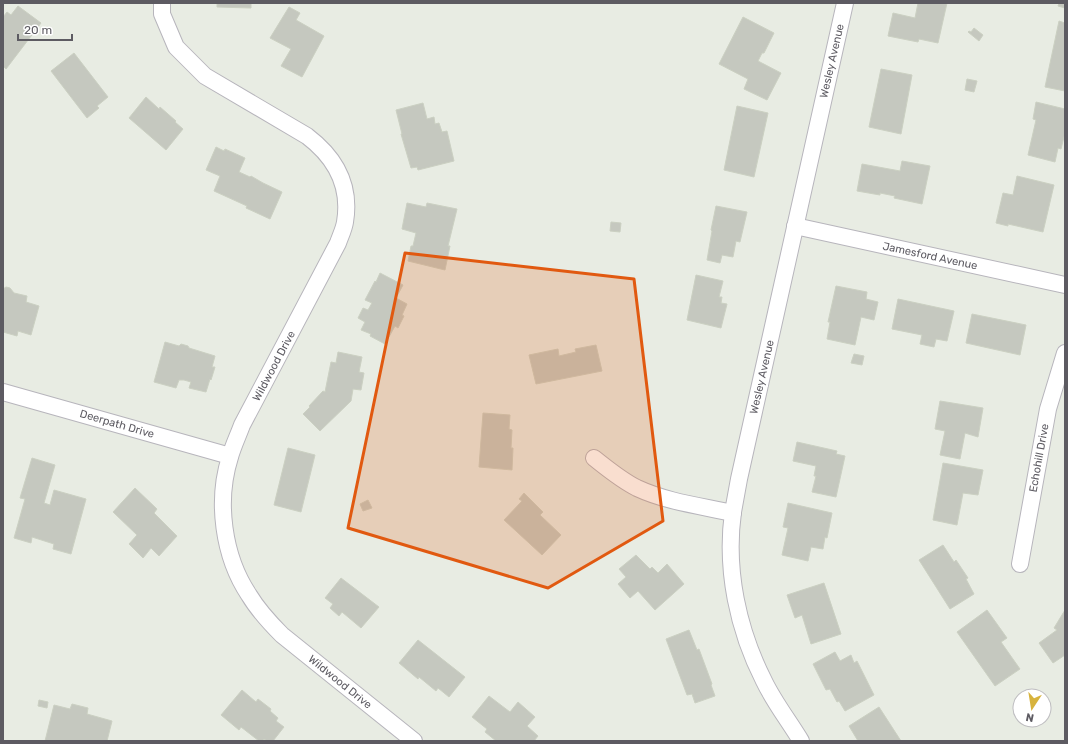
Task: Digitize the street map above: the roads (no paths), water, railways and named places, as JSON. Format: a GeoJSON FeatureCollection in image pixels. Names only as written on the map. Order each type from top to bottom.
{"type":"FeatureCollection","features":[{"type":"Feature","properties":{"kind":"street","name":"Wildwood Drive"},"geometry":{"type":"LineString","coordinates":[[162,3],[162,14],[176,48],[205,76],[307,136],[318,145],[331,159],[338,170],[346,197],[345,224],[338,243],[242,425],[230,456],[223,495],[224,522],[229,551],[248,595],[263,616],[282,635],[414,741]]}},
{"type":"Feature","properties":{"kind":"street","name":"Wesley Avenue"},"geometry":{"type":"LineString","coordinates":[[801,741],[764,682],[750,650],[739,617],[733,583],[731,548],[733,513],[739,479],[845,3]]}},
{"type":"Feature","properties":{"kind":"street","name":"Jamesford Avenue"},"geometry":{"type":"LineString","coordinates":[[795,226],[1065,285]]}},
{"type":"Feature","properties":{"kind":"street","name":"Echohill Drive"},"geometry":{"type":"LineString","coordinates":[[1020,564],[1048,409],[1065,353]]}},
{"type":"Feature","properties":{"kind":"street","name":"Deerpath Drive"},"geometry":{"type":"LineString","coordinates":[[3,392],[230,456]]}},
{"type":"Feature","properties":{"kind":"street"},"geometry":{"type":"LineString","coordinates":[[594,458],[615,475],[663,498],[733,513]]}}]}
